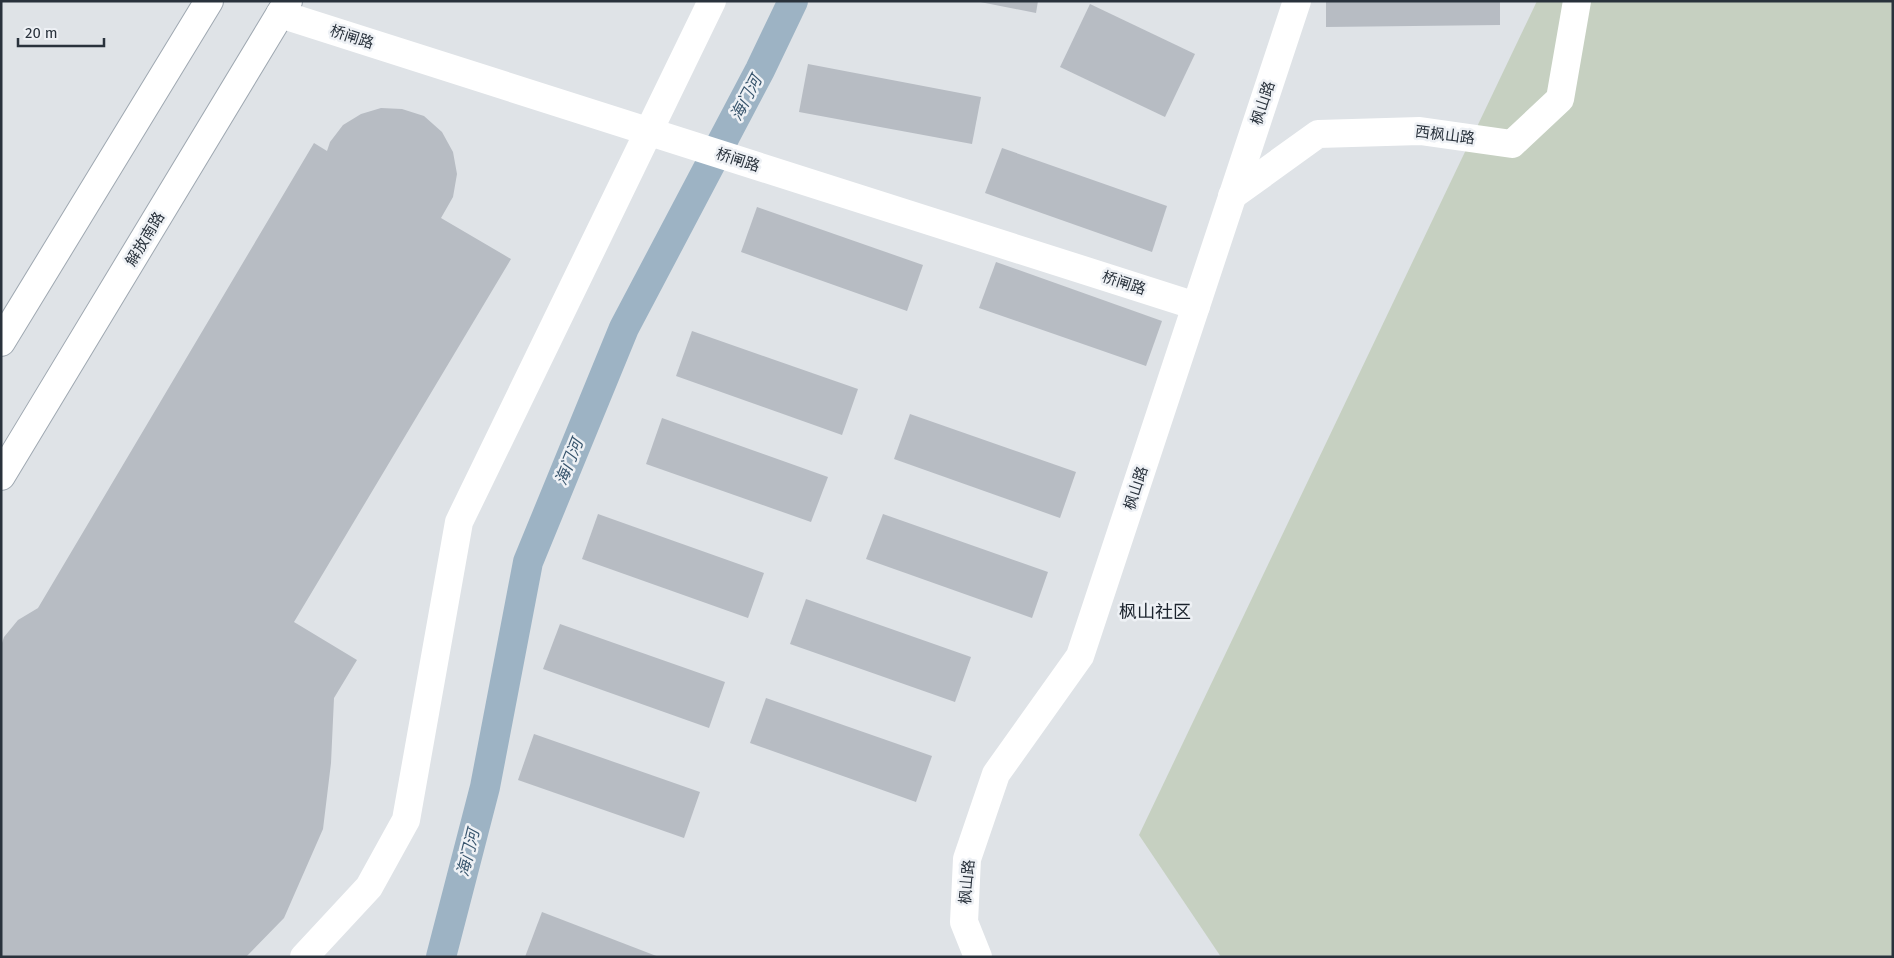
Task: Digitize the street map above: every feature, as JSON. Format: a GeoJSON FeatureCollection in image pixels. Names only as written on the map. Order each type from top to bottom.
{"type":"FeatureCollection","features":[{"type":"Feature","properties":{"kind":"street"},"geometry":{"type":"LineString","coordinates":[[1,342],[209,1]]}},
{"type":"Feature","properties":{"kind":"street"},"geometry":{"type":"LineString","coordinates":[[304,957],[369,887],[406,820],[460,522],[712,1]]}},
{"type":"Feature","properties":{"kind":"street","name":"枫山路"},"geometry":{"type":"LineString","coordinates":[[978,957],[964,922],[968,859],[996,774],[1080,656],[1296,1]]}},
{"type":"Feature","properties":{"kind":"street","name":"西枫山路"},"geometry":{"type":"LineString","coordinates":[[1232,196],[1318,134],[1420,131],[1512,144],[1560,99],[1577,1]]}},
{"type":"Feature","properties":{"kind":"street","name":"桥闸路"},"geometry":{"type":"LineString","coordinates":[[284,8],[650,132],[1196,306]]}},
{"type":"Feature","properties":{"kind":"street","name":"解放南路"},"geometry":{"type":"LineString","coordinates":[[1,476],[284,8]]}},
{"type":"Feature","properties":{"kind":"green space"},"geometry":{"type":"Polygon","coordinates":[[[1537,1],[1893,1],[1893,957],[1221,957],[1139,835],[1537,1]]]}},
{"type":"Feature","properties":{"kind":"building"},"geometry":{"type":"Polygon","coordinates":[[[975,1],[1038,1],[1036,13],[975,1]]]}},
{"type":"Feature","properties":{"kind":"building"},"geometry":{"type":"Polygon","coordinates":[[[1326,1],[1500,1],[1500,25],[1326,27],[1326,1]]]}},
{"type":"Feature","properties":{"kind":"building"},"geometry":{"type":"Polygon","coordinates":[[[1090,4],[1195,54],[1165,117],[1060,67],[1090,4]]]}},
{"type":"Feature","properties":{"kind":"building"},"geometry":{"type":"Polygon","coordinates":[[[808,64],[981,97],[972,144],[799,112],[808,64]]]}},
{"type":"Feature","properties":{"kind":"building"},"geometry":{"type":"Polygon","coordinates":[[[381,108],[402,109],[424,116],[442,132],[453,152],[457,174],[453,197],[441,218],[511,259],[294,622],[357,660],[334,698],[331,763],[323,829],[284,918],[246,957],[1,957],[1,646],[4,637],[18,620],[38,608],[314,143],[327,151],[330,142],[343,125],[361,114],[381,108]]]}},
{"type":"Feature","properties":{"kind":"building"},"geometry":{"type":"Polygon","coordinates":[[[1002,148],[1167,206],[1152,252],[985,193],[1002,148]]]}},
{"type":"Feature","properties":{"kind":"building"},"geometry":{"type":"Polygon","coordinates":[[[757,207],[923,265],[907,311],[741,252],[757,207]]]}},
{"type":"Feature","properties":{"kind":"building"},"geometry":{"type":"Polygon","coordinates":[[[996,262],[1162,321],[1146,366],[979,308],[996,262]]]}},
{"type":"Feature","properties":{"kind":"building"},"geometry":{"type":"Polygon","coordinates":[[[692,331],[858,389],[842,435],[676,376],[692,331]]]}},
{"type":"Feature","properties":{"kind":"building"},"geometry":{"type":"Polygon","coordinates":[[[910,414],[1076,472],[1060,518],[894,459],[910,414]]]}},
{"type":"Feature","properties":{"kind":"building"},"geometry":{"type":"Polygon","coordinates":[[[662,418],[828,477],[811,522],[646,464],[662,418]]]}},
{"type":"Feature","properties":{"kind":"building"},"geometry":{"type":"Polygon","coordinates":[[[598,514],[764,573],[748,618],[582,559],[598,514]]]}},
{"type":"Feature","properties":{"kind":"building"},"geometry":{"type":"Polygon","coordinates":[[[883,514],[1048,572],[1032,618],[866,559],[883,514]]]}},
{"type":"Feature","properties":{"kind":"building"},"geometry":{"type":"Polygon","coordinates":[[[806,599],[971,657],[955,702],[790,644],[806,599]]]}},
{"type":"Feature","properties":{"kind":"building"},"geometry":{"type":"Polygon","coordinates":[[[560,624],[725,682],[709,728],[543,669],[560,624]]]}},
{"type":"Feature","properties":{"kind":"building"},"geometry":{"type":"Polygon","coordinates":[[[766,698],[932,756],[916,802],[750,743],[766,698]]]}},
{"type":"Feature","properties":{"kind":"building"},"geometry":{"type":"Polygon","coordinates":[[[534,734],[700,792],[684,838],[518,780],[534,734]]]}},
{"type":"Feature","properties":{"kind":"building"},"geometry":{"type":"Polygon","coordinates":[[[542,912],[659,957],[525,957],[542,912]]]}},
{"type":"Feature","properties":{"kind":"waterway","name":"海门河"},"geometry":{"type":"LineString","coordinates":[[441,957],[485,787],[528,562],[624,328],[760,70],[793,1]]}},
{"type":"Feature","properties":{"kind":"district","name":"枫山社区"},"geometry":{"type":"Point","coordinates":[1155,612]}}]}
